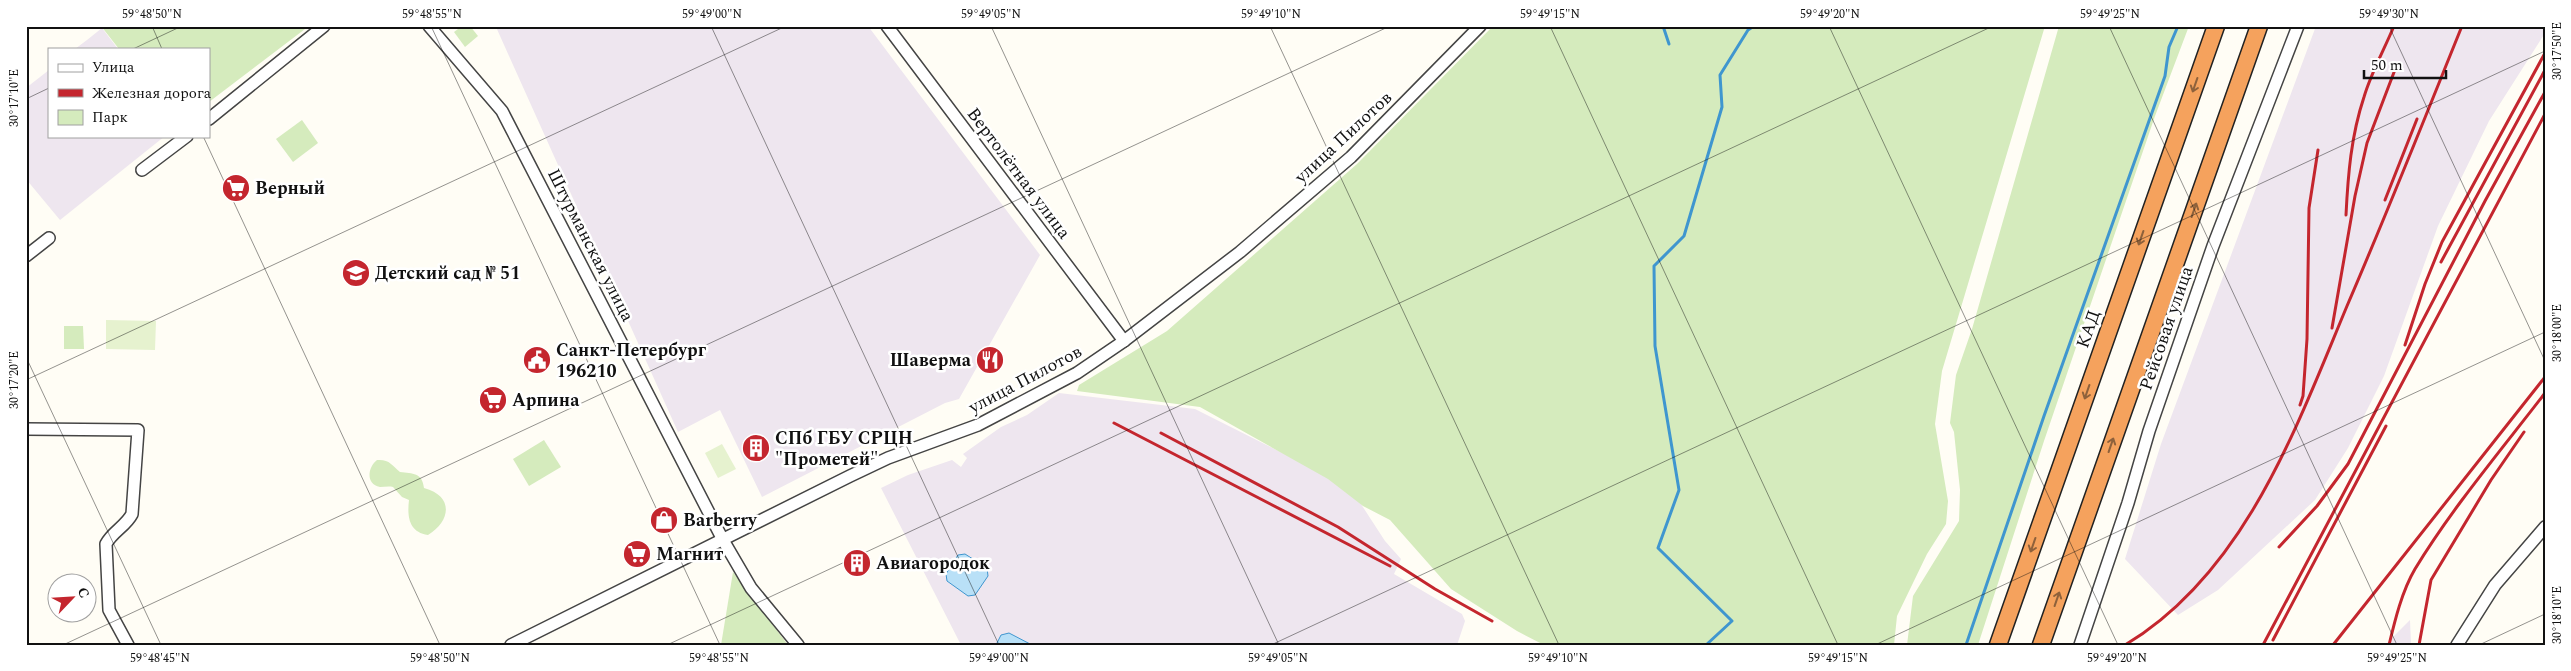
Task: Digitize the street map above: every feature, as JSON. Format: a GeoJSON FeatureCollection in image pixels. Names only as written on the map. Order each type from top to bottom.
{"type":"FeatureCollection","features":[{"type":"Feature","properties":{"kind":"highway"},"geometry":{"type":"LineString","coordinates":[[2041,645],[2259,26]]}},
{"type":"Feature","properties":{"kind":"highway","name":"КАД"},"geometry":{"type":"LineString","coordinates":[[1998,645],[2213,33]]}},
{"type":"Feature","properties":{"kind":"street"},"geometry":{"type":"LineString","coordinates":[[210,118],[324,26]]}},
{"type":"Feature","properties":{"kind":"street","name":"Штурманская улица"},"geometry":{"type":"LineString","coordinates":[[429,26],[502,111],[723,540],[751,588],[798,645]]}},
{"type":"Feature","properties":{"kind":"street","name":"Вертолётная улица"},"geometry":{"type":"LineString","coordinates":[[887,26],[1124,341]]}},
{"type":"Feature","properties":{"kind":"street","name":"улица Пилотов"},"geometry":{"type":"LineString","coordinates":[[511,645],[888,458],[978,425],[1077,373],[1124,341],[1240,252],[1351,157],[1480,26]]}},
{"type":"Feature","properties":{"kind":"street","name":"Рейсовая улица"},"geometry":{"type":"LineString","coordinates":[[2080,645],[2128,503],[2149,431],[2213,246],[2298,26]]}},
{"type":"Feature","properties":{"kind":"street"},"geometry":{"type":"LineString","coordinates":[[142,170],[183,138]]}},
{"type":"Feature","properties":{"kind":"street"},"geometry":{"type":"LineString","coordinates":[[26,256],[49,238]]}},
{"type":"Feature","properties":{"kind":"street"},"geometry":{"type":"LineString","coordinates":[[26,429],[138,430],[132,514],[128,522],[110,537],[106,544],[109,610],[128,645]]}},
{"type":"Feature","properties":{"kind":"street"},"geometry":{"type":"LineString","coordinates":[[2457,645],[2495,585],[2545,527]]}},
{"type":"Feature","properties":{"kind":"shaded area"},"geometry":{"type":"Polygon","coordinates":[[[868,26],[1040,255],[959,399],[945,403],[762,497],[720,410],[678,432],[496,27],[868,26]]]}},
{"type":"Feature","properties":{"kind":"shaded area"},"geometry":{"type":"Polygon","coordinates":[[[2316,26],[2545,26],[2545,33],[2489,121],[2438,226],[2384,376],[2348,448],[2315,500],[2218,590],[2178,615],[2125,559],[2161,444],[2316,26]]]}},
{"type":"Feature","properties":{"kind":"shaded area"},"geometry":{"type":"Polygon","coordinates":[[[102,28],[117,48],[76,48],[102,28]]]}},
{"type":"Feature","properties":{"kind":"shaded area"},"geometry":{"type":"Polygon","coordinates":[[[48,71],[48,138],[162,138],[60,220],[26,179],[26,88],[48,71]]]}},
{"type":"Feature","properties":{"kind":"shaded area"},"geometry":{"type":"Polygon","coordinates":[[[1059,393],[1195,409],[1330,477],[1359,501],[1385,541],[1401,559],[1394,574],[1462,614],[1465,621],[1457,645],[961,645],[881,488],[908,475],[952,460],[961,467],[967,458],[963,454],[1001,427],[1027,415],[1059,393]]]}},
{"type":"Feature","properties":{"kind":"shaded area"},"geometry":{"type":"Polygon","coordinates":[[[2410,620],[2411,645],[2385,645],[2410,620]]]}},
{"type":"Feature","properties":{"kind":"green space"},"geometry":{"type":"Polygon","coordinates":[[[101,26],[309,26],[210,101],[210,48],[118,48],[101,26]]]}},
{"type":"Feature","properties":{"kind":"green space"},"geometry":{"type":"Polygon","coordinates":[[[462,26],[470,26],[478,36],[465,47],[454,32],[462,26]]]}},
{"type":"Feature","properties":{"kind":"green space"},"geometry":{"type":"Polygon","coordinates":[[[1493,26],[2045,26],[1942,371],[1935,424],[1948,501],[1946,524],[1927,554],[1897,616],[1894,645],[1544,645],[1517,631],[1451,589],[1390,520],[1363,506],[1328,479],[1200,407],[1077,391],[1079,385],[1167,331],[1357,164],[1493,26]]]}},
{"type":"Feature","properties":{"kind":"green space"},"geometry":{"type":"Polygon","coordinates":[[[2059,26],[2189,26],[2155,116],[2044,441],[1978,645],[1907,645],[1913,596],[1959,521],[1960,490],[1954,432],[1950,423],[1956,375],[1972,329],[2059,26]]]}},
{"type":"Feature","properties":{"kind":"green space"},"geometry":{"type":"Polygon","coordinates":[[[302,120],[318,143],[293,162],[276,139],[302,120]]]}},
{"type":"Feature","properties":{"kind":"green space"},"geometry":{"type":"Polygon","coordinates":[[[106,320],[156,321],[155,350],[106,349],[106,320]]]}},
{"type":"Feature","properties":{"kind":"green space"},"geometry":{"type":"Polygon","coordinates":[[[64,326],[83,326],[84,349],[64,349],[64,326]]]}},
{"type":"Feature","properties":{"kind":"green space"},"geometry":{"type":"Polygon","coordinates":[[[544,440],[561,467],[529,486],[513,459],[544,440]]]}},
{"type":"Feature","properties":{"kind":"green space"},"geometry":{"type":"Polygon","coordinates":[[[722,444],[736,469],[718,478],[705,453],[722,444]]]}},
{"type":"Feature","properties":{"kind":"green space"},"geometry":{"type":"Polygon","coordinates":[[[377,460],[387,462],[400,472],[419,476],[424,488],[441,497],[445,503],[445,516],[436,529],[428,535],[417,531],[409,518],[409,500],[402,497],[393,487],[380,487],[372,482],[369,475],[377,460]]]}},
{"type":"Feature","properties":{"kind":"green space"},"geometry":{"type":"Polygon","coordinates":[[[733,572],[788,645],[721,645],[733,572]]]}},
{"type":"Feature","properties":{"kind":"water"},"geometry":{"type":"Polygon","coordinates":[[[965,554],[987,568],[988,576],[975,595],[968,596],[947,581],[946,574],[958,555],[965,554]]]}},
{"type":"Feature","properties":{"kind":"water"},"geometry":{"type":"Polygon","coordinates":[[[1009,633],[1032,645],[996,645],[1001,635],[1009,633]]]}},
{"type":"Feature","properties":{"kind":"waterway"},"geometry":{"type":"LineString","coordinates":[[1663,26],[1669,44]]}},
{"type":"Feature","properties":{"kind":"waterway"},"geometry":{"type":"LineString","coordinates":[[1706,645],[1732,621],[1658,548],[1679,490],[1655,346],[1654,266],[1684,236],[1722,107],[1720,75],[1748,30],[1754,26]]}},
{"type":"Feature","properties":{"kind":"waterway"},"geometry":{"type":"LineString","coordinates":[[1966,645],[2044,416],[2165,76],[2169,47],[2178,26]]}},
{"type":"Feature","properties":{"kind":"railway"},"geometry":{"type":"LineString","coordinates":[[2346,215],[2351,156],[2356,126],[2370,79],[2394,26]]}},
{"type":"Feature","properties":{"kind":"railway"},"geometry":{"type":"LineString","coordinates":[[2125,645],[2167,615],[2203,579],[2235,538],[2262,494],[2308,400],[2462,26]]}},
{"type":"Feature","properties":{"kind":"railway"},"geometry":{"type":"LineString","coordinates":[[2405,345],[2425,284],[2442,242],[2545,53]]}},
{"type":"Feature","properties":{"kind":"railway"},"geometry":{"type":"LineString","coordinates":[[2332,328],[2355,196],[2367,143],[2396,67]]}},
{"type":"Feature","properties":{"kind":"railway"},"geometry":{"type":"LineString","coordinates":[[2441,262],[2545,70]]}},
{"type":"Feature","properties":{"kind":"railway"},"geometry":{"type":"LineString","coordinates":[[2279,547],[2317,506],[2348,464],[2485,201],[2545,92]]}},
{"type":"Feature","properties":{"kind":"railway"},"geometry":{"type":"LineString","coordinates":[[2263,645],[2545,114]]}},
{"type":"Feature","properties":{"kind":"railway"},"geometry":{"type":"LineString","coordinates":[[2385,200],[2417,119]]}},
{"type":"Feature","properties":{"kind":"railway"},"geometry":{"type":"LineString","coordinates":[[2300,405],[2303,396],[2307,339],[2309,208],[2318,150]]}},
{"type":"Feature","properties":{"kind":"railway"},"geometry":{"type":"LineString","coordinates":[[2333,645],[2545,377]]}},
{"type":"Feature","properties":{"kind":"railway"},"geometry":{"type":"LineString","coordinates":[[2389,645],[2396,616],[2410,578],[2429,546],[2461,501],[2545,393]]}},
{"type":"Feature","properties":{"kind":"railway"},"geometry":{"type":"LineString","coordinates":[[1114,423],[1390,566]]}},
{"type":"Feature","properties":{"kind":"railway"},"geometry":{"type":"LineString","coordinates":[[2273,640],[2386,426]]}},
{"type":"Feature","properties":{"kind":"railway"},"geometry":{"type":"LineString","coordinates":[[2419,645],[2431,580],[2491,480],[2524,432]]}},
{"type":"Feature","properties":{"kind":"railway"},"geometry":{"type":"LineString","coordinates":[[1161,433],[1338,527],[1435,589],[1492,621]]}},
{"type":"Feature","properties":{"kind":"place","name":"Верный"},"geometry":{"type":"Point","coordinates":[236,188]}},
{"type":"Feature","properties":{"kind":"place","name":"Детский сад № 51"},"geometry":{"type":"Point","coordinates":[356,273]}},
{"type":"Feature","properties":{"kind":"place","name":"Санкт-Петербург 196210"},"geometry":{"type":"Point","coordinates":[537,360]}},
{"type":"Feature","properties":{"kind":"place","name":"Шаверма"},"geometry":{"type":"Point","coordinates":[990,360]}},
{"type":"Feature","properties":{"kind":"place","name":"Арпина"},"geometry":{"type":"Point","coordinates":[493,400]}},
{"type":"Feature","properties":{"kind":"place","name":"СПб ГБУ СРЦН \"Прометей\""},"geometry":{"type":"Point","coordinates":[756,448]}},
{"type":"Feature","properties":{"kind":"place","name":"Barberry"},"geometry":{"type":"Point","coordinates":[664,520]}},
{"type":"Feature","properties":{"kind":"place","name":"Магнит"},"geometry":{"type":"Point","coordinates":[637,554]}},
{"type":"Feature","properties":{"kind":"place","name":"Авиагородок"},"geometry":{"type":"Point","coordinates":[857,563]}}]}
